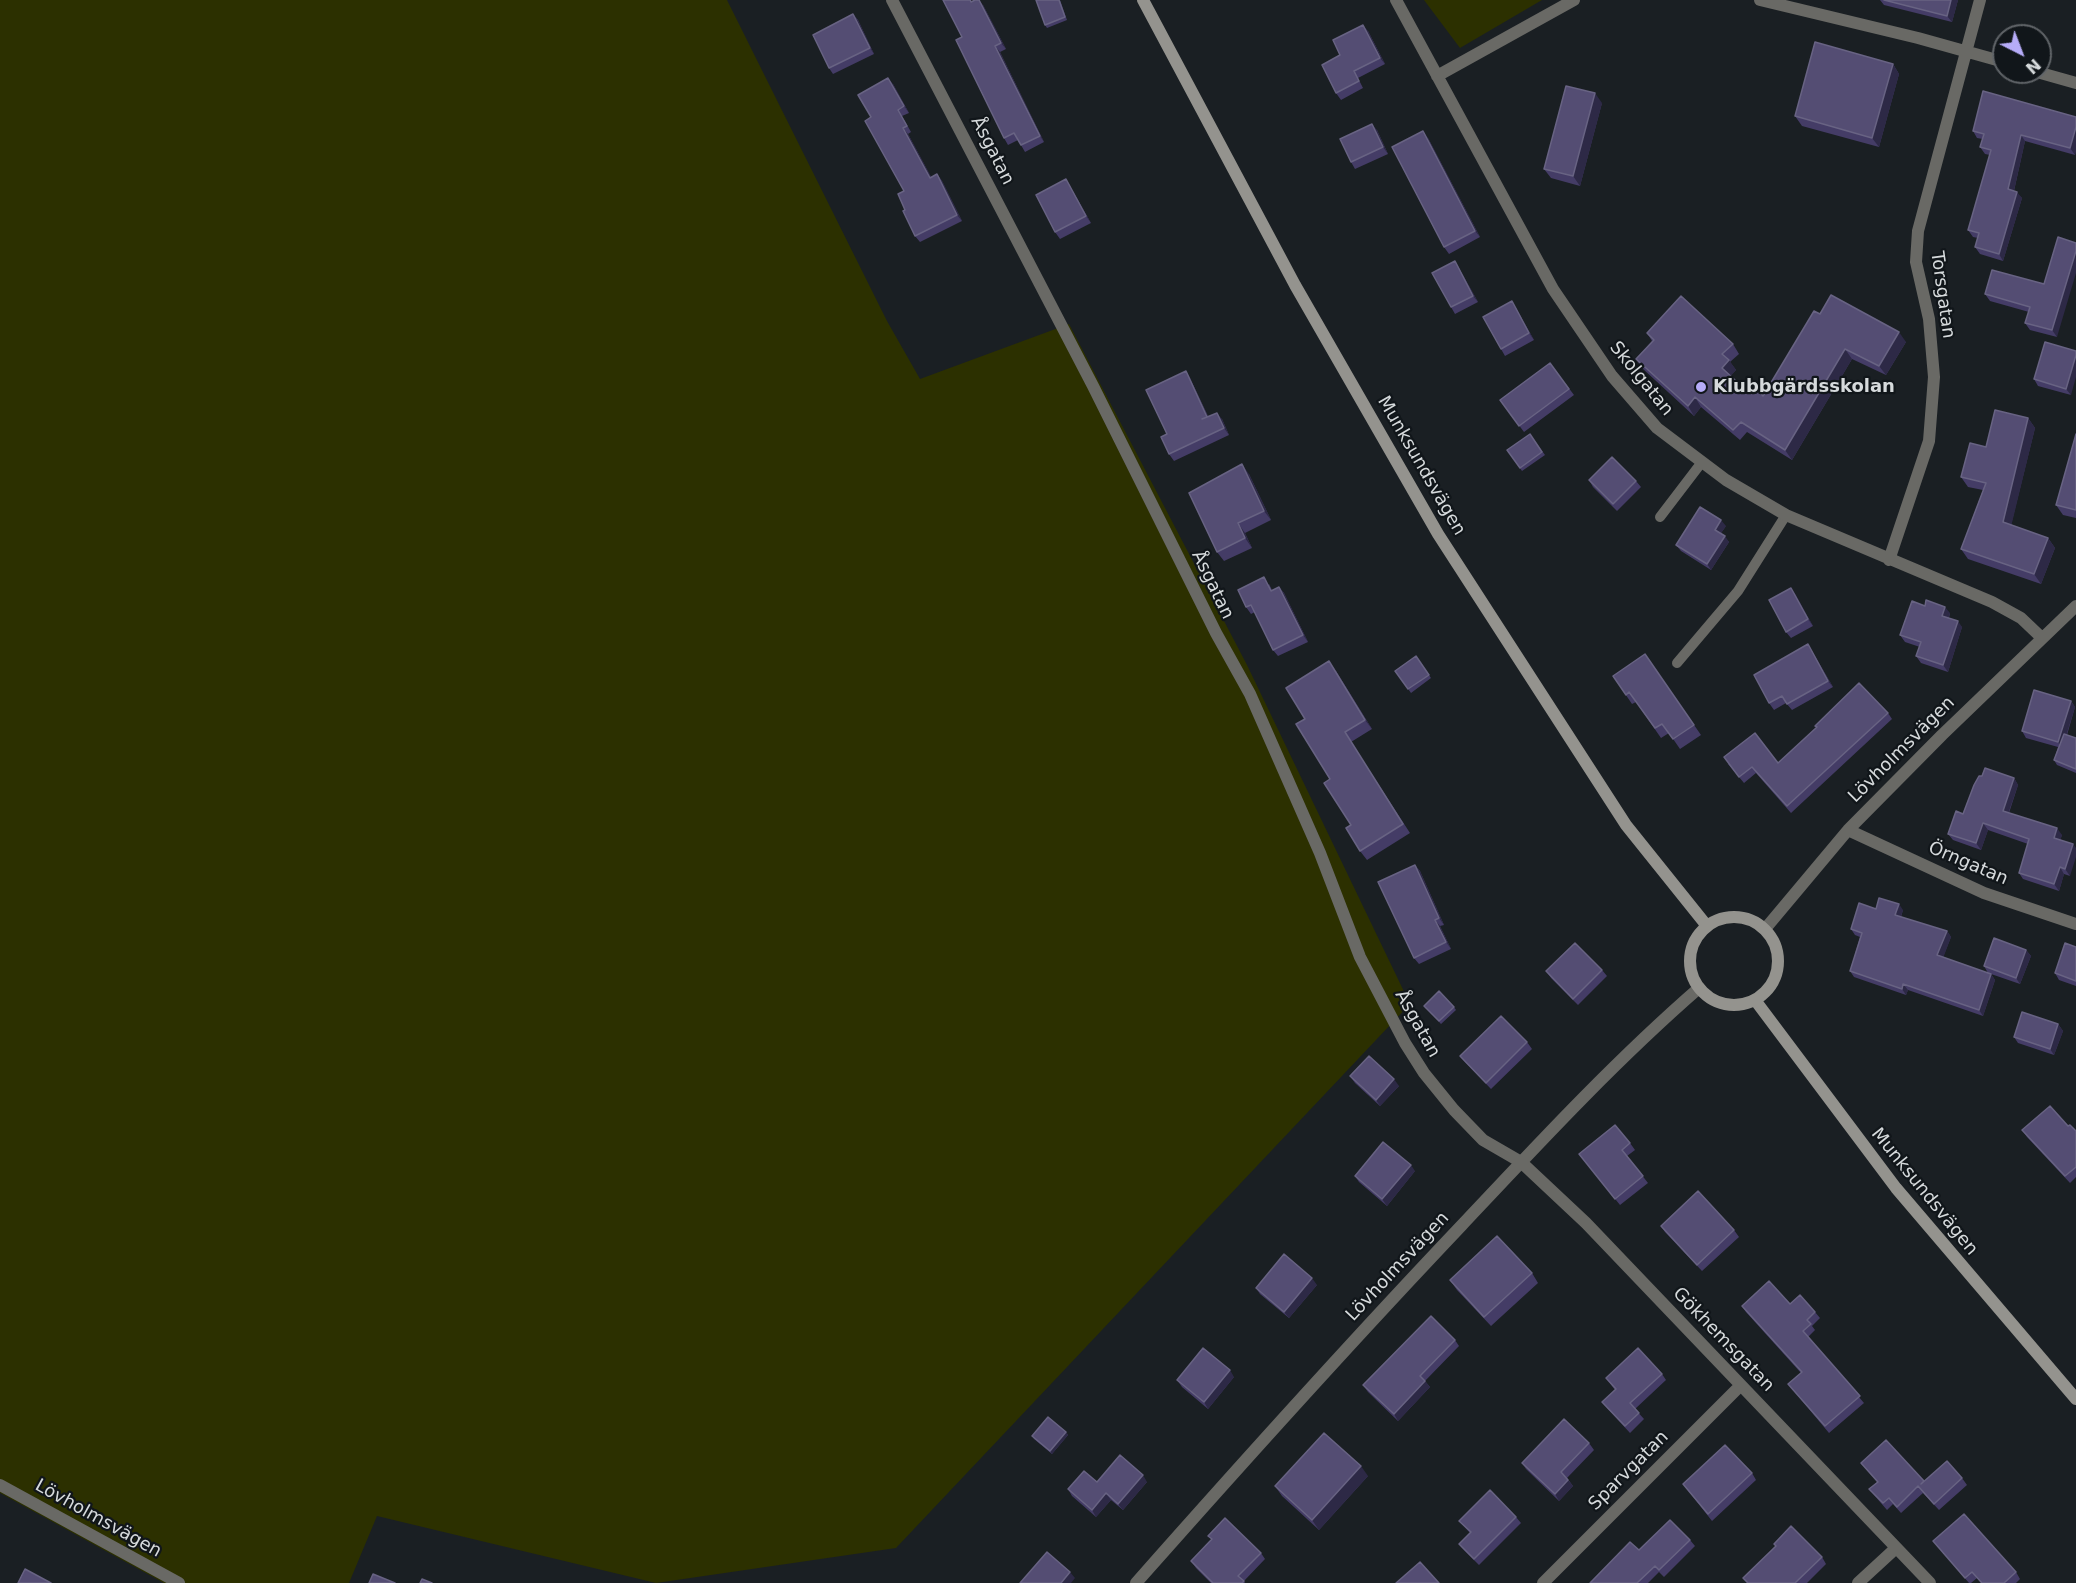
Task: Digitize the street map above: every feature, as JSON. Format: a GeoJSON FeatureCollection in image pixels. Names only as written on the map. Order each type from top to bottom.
{"type":"FeatureCollection","features":[{"type":"Feature","properties":{"kind":"street","name":"Åsgatan"},"geometry":{"type":"LineString","coordinates":[[892,0],[1103,407],[1216,633],[1250,694],[1311,832],[1360,957],[1405,1043],[1424,1074],[1483,1140],[1521,1162]]}},
{"type":"Feature","properties":{"kind":"street","name":"Munksundsvägen"},"geometry":{"type":"LineString","coordinates":[[1143,0],[1295,285],[1438,534],[1626,825],[1707,926]]}},
{"type":"Feature","properties":{"kind":"street","name":"Skolgatan"},"geometry":{"type":"LineString","coordinates":[[1396,0],[1553,289],[1606,366],[1656,428],[1726,480],[1786,514],[1889,560],[1992,602],[2021,618],[2042,638]]}},
{"type":"Feature","properties":{"kind":"street"},"geometry":{"type":"LineString","coordinates":[[1437,76],[1574,0]]}},
{"type":"Feature","properties":{"kind":"street"},"geometry":{"type":"LineString","coordinates":[[1760,0],[1992,59]]}},
{"type":"Feature","properties":{"kind":"street","name":"Torsgatan"},"geometry":{"type":"LineString","coordinates":[[1889,560],[1929,441],[1934,377],[1929,319],[1916,262],[1918,231],[1980,0]]}},
{"type":"Feature","properties":{"kind":"street"},"geometry":{"type":"LineString","coordinates":[[2052,76],[2076,83]]}},
{"type":"Feature","properties":{"kind":"street","name":"Lövholmsvägen"},"geometry":{"type":"LineString","coordinates":[[1765,929],[1848,830],[2042,638],[2073,614]]}},
{"type":"Feature","properties":{"kind":"street","name":"Örngatan"},"geometry":{"type":"LineString","coordinates":[[1848,830],[1984,893],[2076,924]]}},
{"type":"Feature","properties":{"kind":"street"},"geometry":{"type":"LineString","coordinates":[[1737,917],[1750,920],[1765,929],[1777,950],[1778,970],[1769,989],[1755,1000],[1739,1005],[1725,1005],[1712,1000],[1699,988],[1691,973],[1691,952],[1696,939],[1707,926],[1723,918],[1737,917]]}},
{"type":"Feature","properties":{"kind":"street","name":"Lövholmsvägen"},"geometry":{"type":"LineString","coordinates":[[1136,1583],[1353,1340],[1521,1162],[1669,1014],[1699,988]]}},
{"type":"Feature","properties":{"kind":"street","name":"Munksundsvägen"},"geometry":{"type":"LineString","coordinates":[[1755,1000],[1896,1188],[1978,1287],[2076,1399]]}},
{"type":"Feature","properties":{"kind":"street","name":"Gökhemsgatan"},"geometry":{"type":"LineString","coordinates":[[1521,1162],[1586,1223],[1930,1583]]}},
{"type":"Feature","properties":{"kind":"street","name":"Sparvgatan"},"geometry":{"type":"LineString","coordinates":[[1543,1583],[1741,1385]]}},
{"type":"Feature","properties":{"kind":"street","name":"Lövholmsvägen"},"geometry":{"type":"LineString","coordinates":[[0,1485],[179,1583]]}},
{"type":"Feature","properties":{"kind":"street"},"geometry":{"type":"LineString","coordinates":[[1858,1583],[1896,1548]]}},
{"type":"Feature","properties":{"kind":"lane"},"geometry":{"type":"LineString","coordinates":[[1660,518],[1702,462]]}},
{"type":"Feature","properties":{"kind":"lane"},"geometry":{"type":"LineString","coordinates":[[1677,663],[1738,591],[1786,514]]}},
{"type":"Feature","properties":{"kind":"green space"},"geometry":{"type":"Polygon","coordinates":[[[0,0],[727,0],[887,321],[920,379],[1069,324],[1247,665],[1410,1004],[896,1548],[656,1583],[377,1516],[349,1583],[164,1583],[0,1493],[0,0]]]}},
{"type":"Feature","properties":{"kind":"green space"},"geometry":{"type":"Polygon","coordinates":[[[1424,0],[1542,0],[1460,48],[1424,0]]]}},
{"type":"Feature","properties":{"kind":"building"},"geometry":{"type":"Polygon","coordinates":[[[943,0],[970,0],[971,2],[979,0],[1001,43],[995,46],[1040,136],[1021,145],[1014,133],[1004,138],[956,40],[962,37],[943,0]]]}},
{"type":"Feature","properties":{"kind":"building"},"geometry":{"type":"Polygon","coordinates":[[[1036,0],[1059,0],[1065,17],[1045,25],[1036,0]]]}},
{"type":"Feature","properties":{"kind":"building"},"geometry":{"type":"Polygon","coordinates":[[[1884,0],[1951,0],[1947,16],[1884,0]]]}},
{"type":"Feature","properties":{"kind":"building"},"geometry":{"type":"Polygon","coordinates":[[[853,14],[870,48],[829,68],[813,35],[853,14]]]}},
{"type":"Feature","properties":{"kind":"building"},"geometry":{"type":"Polygon","coordinates":[[[1363,25],[1380,58],[1354,71],[1359,81],[1336,93],[1322,65],[1340,55],[1333,40],[1363,25]]]}},
{"type":"Feature","properties":{"kind":"building"},"geometry":{"type":"Polygon","coordinates":[[[1815,42],[1893,64],[1872,138],[1795,116],[1815,42]]]}},
{"type":"Feature","properties":{"kind":"building"},"geometry":{"type":"Polygon","coordinates":[[[888,78],[904,106],[898,110],[907,126],[903,128],[930,178],[937,174],[957,215],[915,236],[898,194],[904,191],[865,121],[871,117],[858,95],[888,78]]]}},
{"type":"Feature","properties":{"kind":"building"},"geometry":{"type":"Polygon","coordinates":[[[1566,86],[1595,93],[1573,176],[1544,169],[1566,86]]]}},
{"type":"Feature","properties":{"kind":"building"},"geometry":{"type":"Polygon","coordinates":[[[1983,91],[2076,117],[2076,127],[2070,148],[2021,135],[2008,189],[2017,192],[1999,254],[1975,247],[1979,233],[1968,230],[1991,150],[1980,147],[1984,134],[1973,131],[1983,91]]]}},
{"type":"Feature","properties":{"kind":"building"},"geometry":{"type":"Polygon","coordinates":[[[1372,124],[1383,147],[1351,162],[1340,139],[1372,124]]]}},
{"type":"Feature","properties":{"kind":"building"},"geometry":{"type":"Polygon","coordinates":[[[1423,131],[1475,231],[1444,247],[1392,147],[1423,131]]]}},
{"type":"Feature","properties":{"kind":"building"},"geometry":{"type":"Polygon","coordinates":[[[1066,179],[1086,216],[1055,232],[1036,195],[1066,179]]]}},
{"type":"Feature","properties":{"kind":"building"},"geometry":{"type":"Polygon","coordinates":[[[2058,237],[2076,243],[2076,251],[2052,330],[2025,323],[2030,307],[1985,294],[1992,270],[2044,284],[2058,237]]]}},
{"type":"Feature","properties":{"kind":"building"},"geometry":{"type":"Polygon","coordinates":[[[1455,261],[1473,296],[1451,307],[1432,273],[1455,261]]]}},
{"type":"Feature","properties":{"kind":"building","name":"Klubbgärdsskolan"},"geometry":{"type":"Polygon","coordinates":[[[1831,295],[1899,332],[1879,366],[1845,349],[1785,450],[1741,422],[1733,430],[1695,397],[1688,406],[1636,359],[1654,340],[1647,333],[1681,296],[1733,344],[1722,354],[1729,360],[1722,368],[1749,393],[1756,387],[1763,396],[1814,311],[1820,314],[1831,295]]]}},
{"type":"Feature","properties":{"kind":"building"},"geometry":{"type":"Polygon","coordinates":[[[1512,301],[1529,333],[1501,349],[1483,317],[1512,301]]]}},
{"type":"Feature","properties":{"kind":"building"},"geometry":{"type":"Polygon","coordinates":[[[2045,342],[2076,351],[2066,389],[2034,379],[2045,342]]]}},
{"type":"Feature","properties":{"kind":"building"},"geometry":{"type":"Polygon","coordinates":[[[1550,363],[1569,389],[1519,426],[1500,400],[1550,363]]]}},
{"type":"Feature","properties":{"kind":"building"},"geometry":{"type":"Polygon","coordinates":[[[1186,371],[1207,417],[1217,413],[1224,428],[1169,454],[1161,437],[1167,434],[1146,390],[1186,371]]]}},
{"type":"Feature","properties":{"kind":"building"},"geometry":{"type":"Polygon","coordinates":[[[1995,410],[2028,418],[2003,522],[2048,538],[2034,574],[1961,549],[1986,483],[1961,477],[1970,443],[1986,447],[1995,410]]]}},
{"type":"Feature","properties":{"kind":"building"},"geometry":{"type":"Polygon","coordinates":[[[1530,434],[1542,452],[1520,468],[1507,450],[1530,434]]]}},
{"type":"Feature","properties":{"kind":"building"},"geometry":{"type":"Polygon","coordinates":[[[2076,434],[2076,510],[2056,505],[2076,434]]]}},
{"type":"Feature","properties":{"kind":"building"},"geometry":{"type":"Polygon","coordinates":[[[1612,457],[1636,481],[1613,504],[1589,480],[1612,457]]]}},
{"type":"Feature","properties":{"kind":"building"},"geometry":{"type":"Polygon","coordinates":[[[1242,464],[1264,511],[1238,523],[1245,538],[1217,552],[1189,493],[1242,464]]]}},
{"type":"Feature","properties":{"kind":"building"},"geometry":{"type":"Polygon","coordinates":[[[1700,507],[1721,520],[1715,530],[1725,536],[1707,564],[1676,545],[1700,507]]]}},
{"type":"Feature","properties":{"kind":"building"},"geometry":{"type":"Polygon","coordinates":[[[1264,577],[1271,591],[1279,587],[1303,635],[1273,650],[1251,605],[1246,607],[1238,590],[1264,577]]]}},
{"type":"Feature","properties":{"kind":"building"},"geometry":{"type":"Polygon","coordinates":[[[1791,588],[1808,619],[1786,632],[1769,600],[1791,588]]]}},
{"type":"Feature","properties":{"kind":"building"},"geometry":{"type":"Polygon","coordinates":[[[1926,600],[1945,607],[1942,616],[1958,621],[1943,665],[1916,656],[1921,642],[1900,635],[1912,601],[1925,606],[1926,600]]]}},
{"type":"Feature","properties":{"kind":"building"},"geometry":{"type":"Polygon","coordinates":[[[1808,644],[1828,681],[1787,704],[1782,696],[1769,703],[1754,675],[1808,644]]]}},
{"type":"Feature","properties":{"kind":"building"},"geometry":{"type":"Polygon","coordinates":[[[1645,654],[1694,725],[1673,739],[1662,724],[1655,728],[1629,692],[1626,695],[1613,676],[1645,654]]]}},
{"type":"Feature","properties":{"kind":"building"},"geometry":{"type":"Polygon","coordinates":[[[1416,656],[1429,675],[1408,689],[1395,671],[1416,656]]]}},
{"type":"Feature","properties":{"kind":"building"},"geometry":{"type":"Polygon","coordinates":[[[1329,661],[1365,720],[1345,732],[1403,824],[1360,851],[1346,828],[1351,825],[1324,783],[1330,779],[1296,724],[1305,719],[1286,688],[1329,661]]]}},
{"type":"Feature","properties":{"kind":"building"},"geometry":{"type":"Polygon","coordinates":[[[1859,683],[1888,713],[1787,806],[1752,767],[1739,777],[1724,757],[1755,733],[1778,763],[1859,683]]]}},
{"type":"Feature","properties":{"kind":"building"},"geometry":{"type":"Polygon","coordinates":[[[2034,690],[2071,701],[2058,742],[2022,731],[2034,690]]]}},
{"type":"Feature","properties":{"kind":"building"},"geometry":{"type":"Polygon","coordinates":[[[2064,734],[2076,738],[2076,769],[2054,760],[2064,734]]]}},
{"type":"Feature","properties":{"kind":"building"},"geometry":{"type":"Polygon","coordinates":[[[1985,768],[2014,778],[2003,811],[2057,828],[2054,838],[2073,844],[2065,869],[2060,867],[2054,884],[2019,873],[2029,839],[1983,823],[1976,843],[1948,834],[1956,811],[1963,814],[1974,785],[1979,776],[1982,776],[1985,768]]]}},
{"type":"Feature","properties":{"kind":"building"},"geometry":{"type":"Polygon","coordinates":[[[1415,865],[1439,918],[1435,920],[1446,942],[1414,958],[1378,882],[1415,865]]]}},
{"type":"Feature","properties":{"kind":"building"},"geometry":{"type":"Polygon","coordinates":[[[1879,898],[1899,904],[1895,915],[1947,931],[1937,955],[1991,974],[1979,1010],[1903,984],[1902,989],[1850,971],[1862,933],[1851,929],[1859,903],[1876,909],[1879,898]]]}},
{"type":"Feature","properties":{"kind":"building"},"geometry":{"type":"Polygon","coordinates":[[[1994,938],[2026,950],[2016,978],[1984,966],[1994,938]]]}},
{"type":"Feature","properties":{"kind":"building"},"geometry":{"type":"Polygon","coordinates":[[[1575,943],[1602,970],[1573,999],[1546,971],[1575,943]]]}},
{"type":"Feature","properties":{"kind":"building"},"geometry":{"type":"Polygon","coordinates":[[[2065,943],[2076,947],[2076,981],[2055,973],[2065,943]]]}},
{"type":"Feature","properties":{"kind":"building"},"geometry":{"type":"Polygon","coordinates":[[[1439,991],[1454,1007],[1439,1021],[1424,1006],[1439,991]]]}},
{"type":"Feature","properties":{"kind":"building"},"geometry":{"type":"Polygon","coordinates":[[[2022,1012],[2058,1024],[2050,1049],[2014,1037],[2022,1012]]]}},
{"type":"Feature","properties":{"kind":"building"},"geometry":{"type":"Polygon","coordinates":[[[1501,1016],[1527,1042],[1486,1083],[1460,1056],[1501,1016]]]}},
{"type":"Feature","properties":{"kind":"building"},"geometry":{"type":"Polygon","coordinates":[[[1369,1056],[1394,1079],[1376,1100],[1350,1076],[1369,1056]]]}},
{"type":"Feature","properties":{"kind":"building"},"geometry":{"type":"Polygon","coordinates":[[[2050,1106],[2068,1126],[2070,1125],[2076,1131],[2076,1167],[2065,1176],[2022,1130],[2050,1106]]]}},
{"type":"Feature","properties":{"kind":"building"},"geometry":{"type":"Polygon","coordinates":[[[1615,1125],[1630,1143],[1622,1150],[1643,1176],[1615,1199],[1579,1154],[1615,1125]]]}},
{"type":"Feature","properties":{"kind":"building"},"geometry":{"type":"Polygon","coordinates":[[[1383,1142],[1411,1165],[1382,1199],[1355,1176],[1383,1142]]]}},
{"type":"Feature","properties":{"kind":"building"},"geometry":{"type":"Polygon","coordinates":[[[1698,1191],[1734,1230],[1697,1265],[1661,1226],[1698,1191]]]}},
{"type":"Feature","properties":{"kind":"building"},"geometry":{"type":"Polygon","coordinates":[[[1497,1236],[1532,1273],[1484,1317],[1450,1280],[1497,1236]]]}},
{"type":"Feature","properties":{"kind":"building"},"geometry":{"type":"Polygon","coordinates":[[[1284,1254],[1312,1278],[1284,1312],[1256,1288],[1284,1254]]]}},
{"type":"Feature","properties":{"kind":"building"},"geometry":{"type":"Polygon","coordinates":[[[1769,1281],[1790,1304],[1800,1295],[1815,1312],[1807,1320],[1811,1324],[1803,1331],[1860,1396],[1825,1426],[1788,1384],[1802,1372],[1742,1306],[1769,1281]]]}},
{"type":"Feature","properties":{"kind":"building"},"geometry":{"type":"Polygon","coordinates":[[[1431,1316],[1455,1340],[1420,1376],[1425,1381],[1394,1414],[1363,1385],[1431,1316]]]}},
{"type":"Feature","properties":{"kind":"building"},"geometry":{"type":"Polygon","coordinates":[[[1203,1348],[1230,1370],[1204,1402],[1177,1380],[1203,1348]]]}},
{"type":"Feature","properties":{"kind":"building"},"geometry":{"type":"Polygon","coordinates":[[[1638,1348],[1662,1374],[1630,1403],[1639,1413],[1625,1426],[1602,1402],[1616,1389],[1606,1378],[1638,1348]]]}},
{"type":"Feature","properties":{"kind":"building"},"geometry":{"type":"Polygon","coordinates":[[[1048,1417],[1066,1432],[1050,1451],[1032,1436],[1048,1417]]]}},
{"type":"Feature","properties":{"kind":"building"},"geometry":{"type":"Polygon","coordinates":[[[1564,1419],[1589,1443],[1561,1472],[1568,1480],[1555,1494],[1522,1463],[1564,1419]]]}},
{"type":"Feature","properties":{"kind":"building"},"geometry":{"type":"Polygon","coordinates":[[[1324,1433],[1361,1466],[1312,1520],[1275,1486],[1324,1433]]]}},
{"type":"Feature","properties":{"kind":"building"},"geometry":{"type":"Polygon","coordinates":[[[1886,1440],[1924,1481],[1921,1484],[1947,1461],[1962,1478],[1934,1504],[1918,1486],[1897,1507],[1889,1498],[1883,1503],[1869,1489],[1878,1482],[1861,1463],[1886,1440]]]}},
{"type":"Feature","properties":{"kind":"building"},"geometry":{"type":"Polygon","coordinates":[[[1725,1445],[1752,1473],[1708,1514],[1683,1484],[1725,1445]]]}},
{"type":"Feature","properties":{"kind":"building"},"geometry":{"type":"Polygon","coordinates":[[[1120,1455],[1143,1475],[1118,1504],[1106,1493],[1092,1510],[1068,1489],[1084,1471],[1097,1482],[1120,1455]]]}},
{"type":"Feature","properties":{"kind":"building"},"geometry":{"type":"Polygon","coordinates":[[[1490,1490],[1516,1517],[1474,1559],[1459,1544],[1471,1532],[1459,1521],[1490,1490]]]}},
{"type":"Feature","properties":{"kind":"building"},"geometry":{"type":"Polygon","coordinates":[[[1964,1514],[2016,1572],[2004,1583],[1982,1583],[1972,1572],[1965,1578],[1933,1541],[1964,1514]]]}},
{"type":"Feature","properties":{"kind":"building"},"geometry":{"type":"Polygon","coordinates":[[[1225,1518],[1261,1553],[1238,1576],[1244,1581],[1242,1583],[1213,1583],[1191,1561],[1212,1539],[1208,1536],[1225,1518]]]}},
{"type":"Feature","properties":{"kind":"building"},"geometry":{"type":"Polygon","coordinates":[[[1670,1520],[1690,1540],[1659,1570],[1655,1566],[1637,1583],[1590,1583],[1630,1542],[1639,1550],[1670,1520]]]}},
{"type":"Feature","properties":{"kind":"building"},"geometry":{"type":"Polygon","coordinates":[[[1791,1526],[1822,1557],[1795,1583],[1748,1583],[1743,1578],[1776,1546],[1774,1544],[1791,1526]]]}},
{"type":"Feature","properties":{"kind":"building"},"geometry":{"type":"Polygon","coordinates":[[[1047,1552],[1070,1572],[1061,1583],[1020,1583],[1047,1552]]]}},
{"type":"Feature","properties":{"kind":"building"},"geometry":{"type":"Polygon","coordinates":[[[1420,1562],[1439,1583],[1396,1583],[1420,1562]]]}},
{"type":"Feature","properties":{"kind":"building"},"geometry":{"type":"Polygon","coordinates":[[[25,1569],[51,1583],[18,1583],[25,1569]]]}},
{"type":"Feature","properties":{"kind":"building"},"geometry":{"type":"Polygon","coordinates":[[[373,1574],[395,1583],[369,1583],[373,1574]]]}},
{"type":"Feature","properties":{"kind":"building"},"geometry":{"type":"Polygon","coordinates":[[[422,1579],[432,1583],[420,1583],[422,1579]]]}},
{"type":"Feature","properties":{"kind":"place","name":"Klubbgärdsskolan"},"geometry":{"type":"Point","coordinates":[1701,387]}}]}
